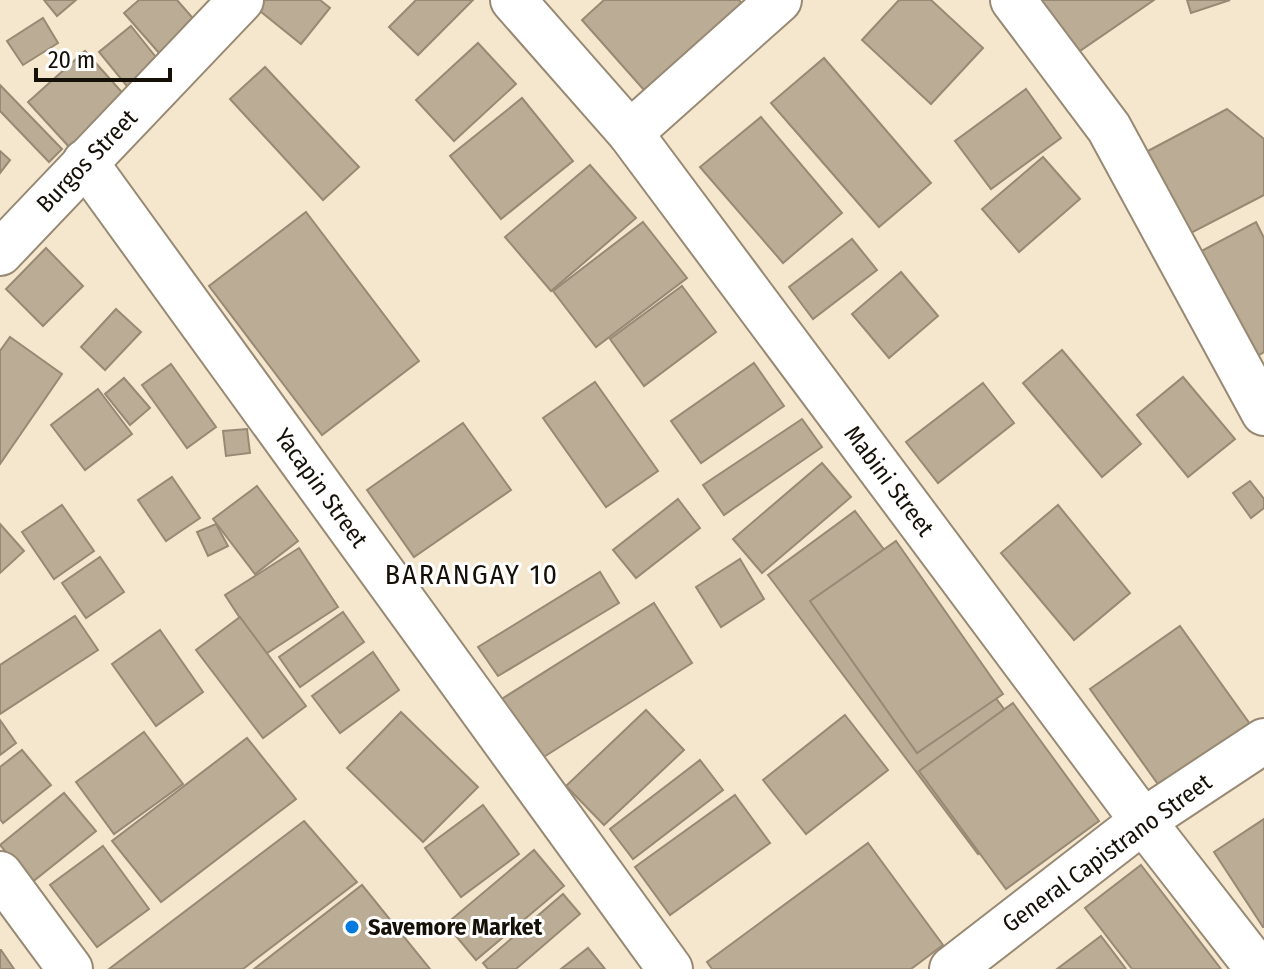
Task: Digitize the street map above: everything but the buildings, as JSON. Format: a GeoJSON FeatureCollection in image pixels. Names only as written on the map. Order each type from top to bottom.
{"type":"FeatureCollection","features":[{"type":"Feature","properties":{"kind":"street","name":"Burgos Street"},"geometry":{"type":"LineString","coordinates":[[0,253],[241,0]]}},
{"type":"Feature","properties":{"kind":"street","name":"Mabini Street"},"geometry":{"type":"LineString","coordinates":[[513,0],[630,133],[1143,821],[1258,969]]}},
{"type":"Feature","properties":{"kind":"street"},"geometry":{"type":"LineString","coordinates":[[630,133],[779,0]]}},
{"type":"Feature","properties":{"kind":"street"},"geometry":{"type":"LineString","coordinates":[[1013,0],[1109,128],[1264,413]]}},
{"type":"Feature","properties":{"kind":"street","name":"Yacapin Street"},"geometry":{"type":"LineString","coordinates":[[85,162],[670,969]]}},
{"type":"Feature","properties":{"kind":"street","name":"General Capistrano Street"},"geometry":{"type":"LineString","coordinates":[[952,969],[1143,821],[1264,741]]}},
{"type":"Feature","properties":{"kind":"street"},"geometry":{"type":"LineString","coordinates":[[0,874],[70,969]]}},
{"type":"Feature","properties":{"kind":"place","name":"Savemore Market"},"geometry":{"type":"Point","coordinates":[352,927]}},
{"type":"Feature","properties":{"kind":"district","name":"BARANGAY 10"},"geometry":{"type":"Point","coordinates":[472,574]}}]}
